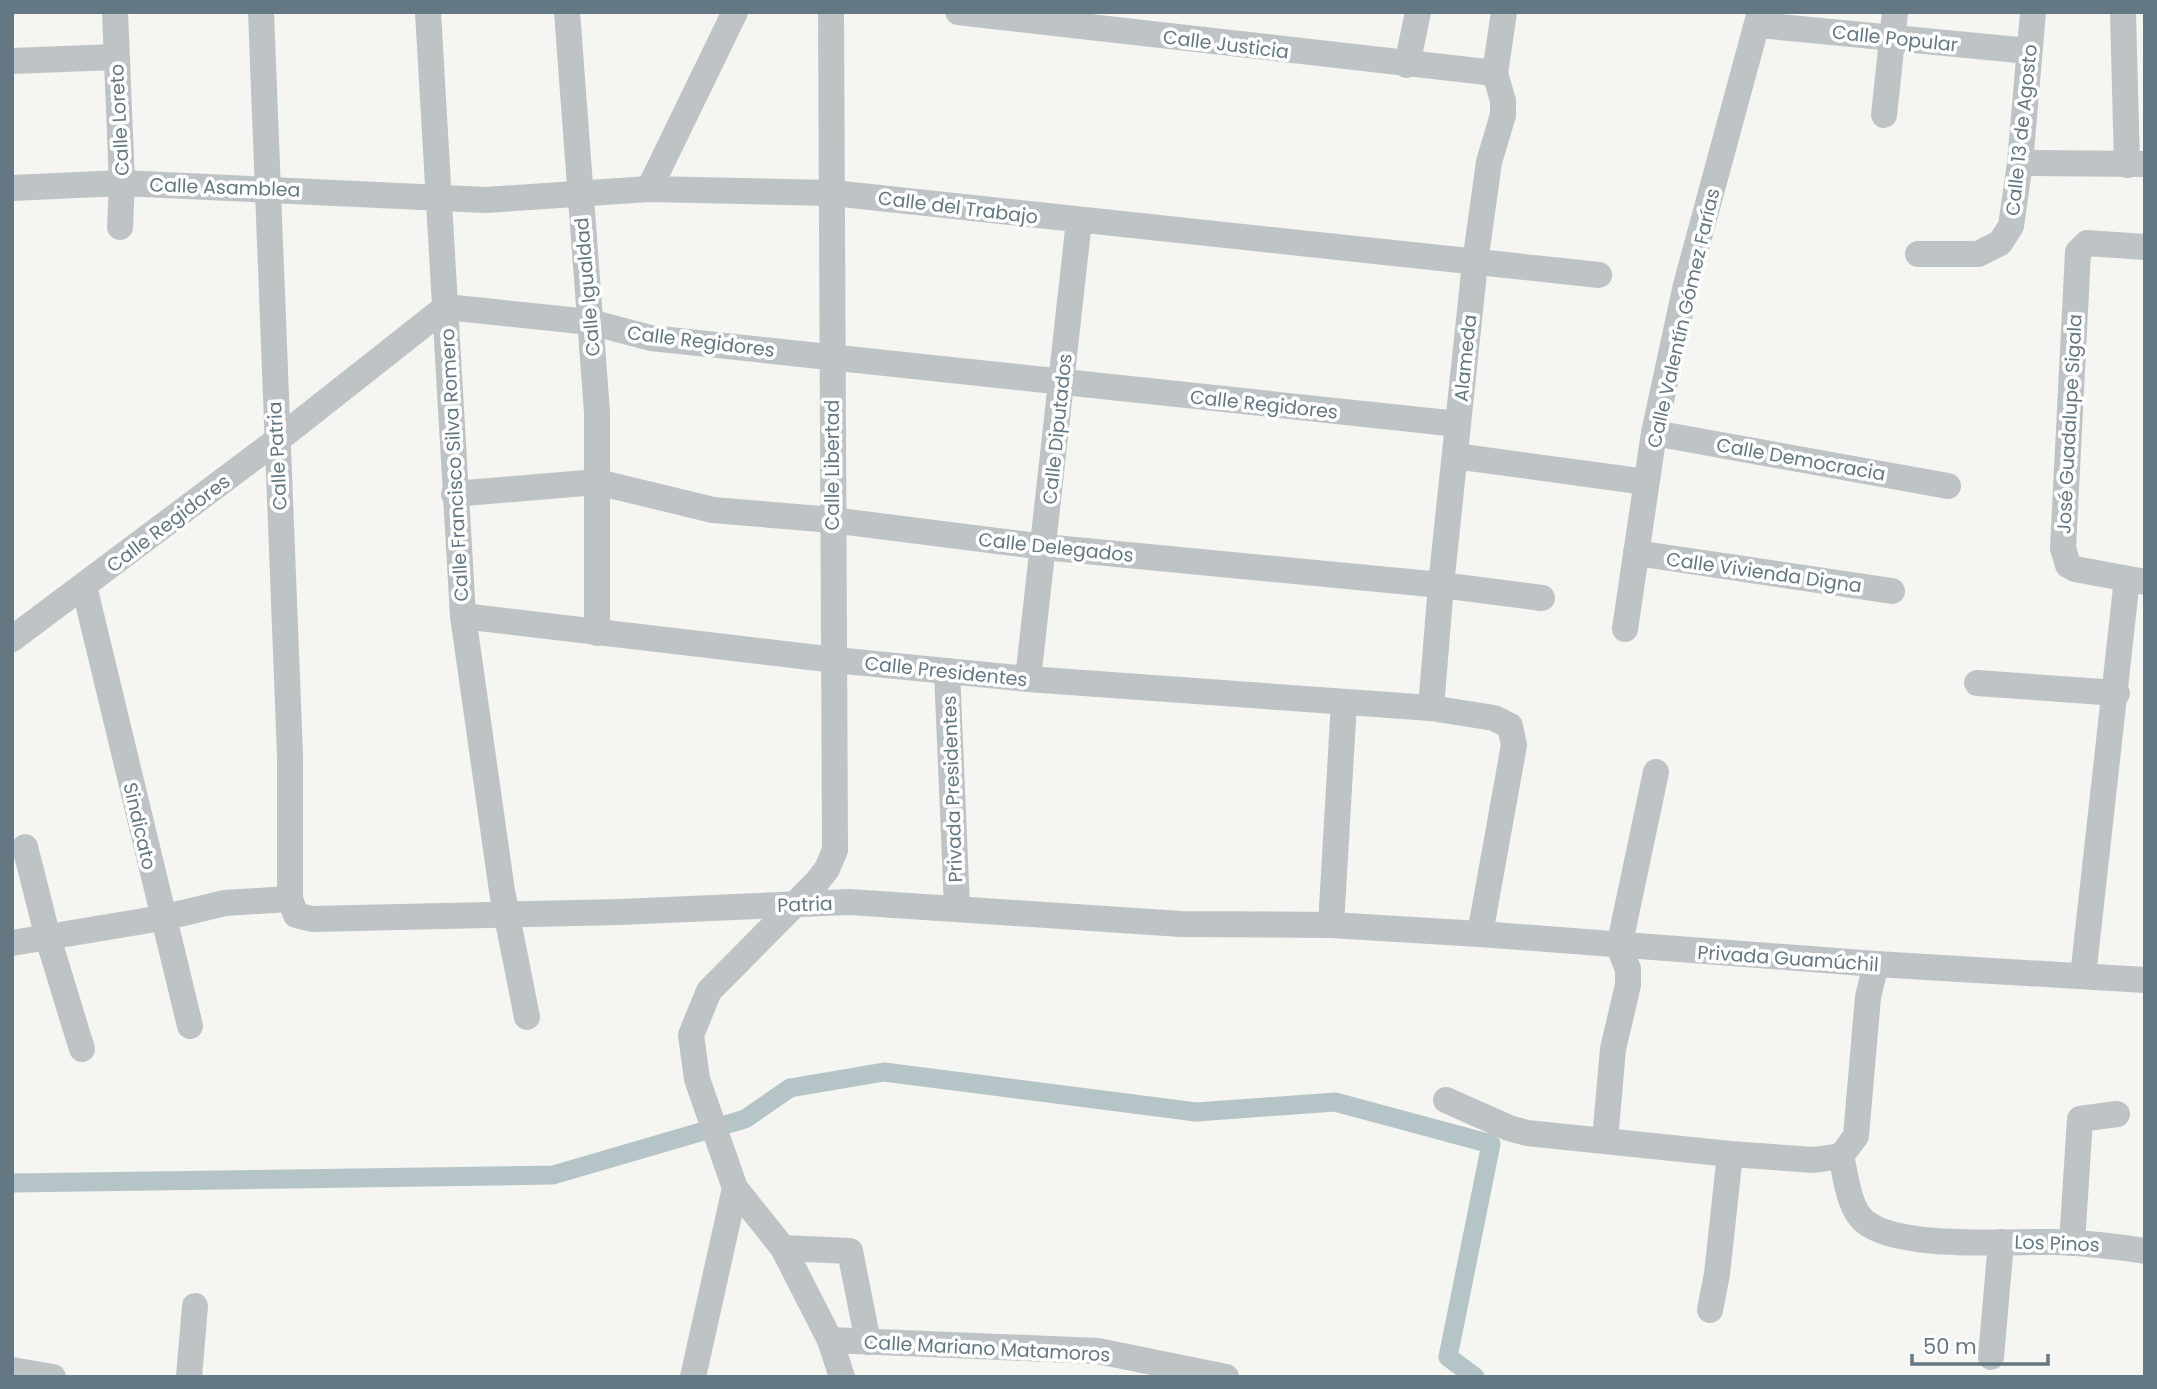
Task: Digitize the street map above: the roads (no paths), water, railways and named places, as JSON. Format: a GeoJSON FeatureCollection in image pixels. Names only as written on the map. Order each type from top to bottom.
{"type":"FeatureCollection","features":[{"type":"Feature","properties":{"kind":"street","name":"Calle Loreto"},"geometry":{"type":"LineString","coordinates":[[116,12],[122,183],[120,227]]}},
{"type":"Feature","properties":{"kind":"street","name":"Calle Patria"},"geometry":{"type":"LineString","coordinates":[[261,12],[290,742],[290,899]]}},
{"type":"Feature","properties":{"kind":"street","name":"Calle Francisco Silva Romero"},"geometry":{"type":"LineString","coordinates":[[428,12],[463,615],[507,915],[527,1017]]}},
{"type":"Feature","properties":{"kind":"street","name":"Calle Igualdad"},"geometry":{"type":"LineString","coordinates":[[567,12],[597,412],[597,633]]}},
{"type":"Feature","properties":{"kind":"street"},"geometry":{"type":"LineString","coordinates":[[649,189],[735,12]]}},
{"type":"Feature","properties":{"kind":"street","name":"Calle Libertad"},"geometry":{"type":"LineString","coordinates":[[731,1177],[701,1091],[691,1035],[709,991],[827,869],[835,850],[831,12]]}},
{"type":"Feature","properties":{"kind":"street","name":"Calle Justicia"},"geometry":{"type":"LineString","coordinates":[[958,12],[1495,73]]}},
{"type":"Feature","properties":{"kind":"street"},"geometry":{"type":"LineString","coordinates":[[1407,65],[1418,12]]}},
{"type":"Feature","properties":{"kind":"street","name":"Alameda"},"geometry":{"type":"LineString","coordinates":[[1432,708],[1441,584],[1475,263],[1489,162],[1503,116],[1503,101],[1495,73],[1504,12]]}},
{"type":"Feature","properties":{"kind":"street","name":"Calle 13 de Agosto"},"geometry":{"type":"LineString","coordinates":[[1918,254],[1967,255],[1989,250],[2000,243],[2015,215],[2033,12]]}},
{"type":"Feature","properties":{"kind":"street"},"geometry":{"type":"LineString","coordinates":[[2020,163],[2136,164],[2123,12]]}},
{"type":"Feature","properties":{"kind":"street","name":"Calle Popular"},"geometry":{"type":"LineString","coordinates":[[1760,18],[1894,25],[2029,51]]}},
{"type":"Feature","properties":{"kind":"street","name":"Calle Valentín Gómez Farías"},"geometry":{"type":"LineString","coordinates":[[1625,629],[1654,433],[1686,285],[1760,18]]}},
{"type":"Feature","properties":{"kind":"street"},"geometry":{"type":"LineString","coordinates":[[1884,115],[1894,25]]}},
{"type":"Feature","properties":{"kind":"street"},"geometry":{"type":"LineString","coordinates":[[12,61],[116,57]]}},
{"type":"Feature","properties":{"kind":"street","name":"Calle Asamblea"},"geometry":{"type":"LineString","coordinates":[[12,188],[122,183],[267,188],[438,199]]}},
{"type":"Feature","properties":{"kind":"street","name":"Calle del Trabajo"},"geometry":{"type":"LineString","coordinates":[[438,199],[580,195],[649,189],[833,193],[1600,275]]}},
{"type":"Feature","properties":{"kind":"street","name":"Calle Diputados"},"geometry":{"type":"LineString","coordinates":[[1028,679],[1079,221]]}},
{"type":"Feature","properties":{"kind":"street","name":"José Guadalupe Sigala"},"geometry":{"type":"LineString","coordinates":[[2136,581],[2075,569],[2068,565],[2063,548],[2077,261],[2081,246],[2094,243],[2145,247]]}},
{"type":"Feature","properties":{"kind":"street","name":"Calle Regidores"},"geometry":{"type":"LineString","coordinates":[[12,639],[276,441],[446,307],[590,323],[651,338],[1458,424]]}},
{"type":"Feature","properties":{"kind":"street","name":"Calle Democracia"},"geometry":{"type":"LineString","coordinates":[[1654,433],[1948,486]]}},
{"type":"Feature","properties":{"kind":"street"},"geometry":{"type":"LineString","coordinates":[[1455,456],[1646,482]]}},
{"type":"Feature","properties":{"kind":"street"},"geometry":{"type":"LineString","coordinates":[[454,494],[597,482]]}},
{"type":"Feature","properties":{"kind":"street","name":"Calle Delegados"},"geometry":{"type":"LineString","coordinates":[[597,482],[713,510],[832,520],[1044,547],[1441,584],[1542,598]]}},
{"type":"Feature","properties":{"kind":"street","name":"Calle Vivienda Digna"},"geometry":{"type":"LineString","coordinates":[[1636,553],[1892,591]]}},
{"type":"Feature","properties":{"kind":"street"},"geometry":{"type":"LineString","coordinates":[[2083,976],[2117,693],[2136,581]]}},
{"type":"Feature","properties":{"kind":"street","name":"Sindicato"},"geometry":{"type":"LineString","coordinates":[[84,586],[190,1026]]}},
{"type":"Feature","properties":{"kind":"street","name":"Calle Presidentes"},"geometry":{"type":"LineString","coordinates":[[463,615],[835,660],[1028,679],[1432,708]]}},
{"type":"Feature","properties":{"kind":"street","name":"Privada Presidentes"},"geometry":{"type":"LineString","coordinates":[[947,671],[957,907]]}},
{"type":"Feature","properties":{"kind":"street"},"geometry":{"type":"LineString","coordinates":[[1977,683],[2117,693]]}},
{"type":"Feature","properties":{"kind":"street"},"geometry":{"type":"LineString","coordinates":[[1331,925],[1344,702]]}},
{"type":"Feature","properties":{"kind":"street"},"geometry":{"type":"LineString","coordinates":[[1432,708],[1503,720],[1514,735],[1491,886],[1480,934]]}},
{"type":"Feature","properties":{"kind":"street"},"geometry":{"type":"LineString","coordinates":[[1605,1140],[1613,1049],[1628,985],[1628,969],[1619,947],[1656,772]]}},
{"type":"Feature","properties":{"kind":"street"},"geometry":{"type":"LineString","coordinates":[[25,847],[48,938],[82,1049]]}},
{"type":"Feature","properties":{"kind":"street"},"geometry":{"type":"LineString","coordinates":[[12,943],[162,918],[225,902],[290,899]]}},
{"type":"Feature","properties":{"kind":"street","name":"Patria"},"geometry":{"type":"LineString","coordinates":[[290,899],[296,915],[312,919],[507,915],[849,902],[957,907],[1181,924],[1331,925],[1480,934]]}},
{"type":"Feature","properties":{"kind":"street","name":"Privada Guamúchil"},"geometry":{"type":"LineString","coordinates":[[1480,934],[1619,947],[2145,979]]}},
{"type":"Feature","properties":{"kind":"street"},"geometry":{"type":"LineString","coordinates":[[1446,1100],[1518,1130],[1730,1154],[1814,1160],[1841,1156],[1856,1136],[1867,1009],[1876,964]]}},
{"type":"Feature","properties":{"kind":"street"},"geometry":{"type":"LineString","coordinates":[[2072,1243],[2080,1119],[2117,1114]]}},
{"type":"Feature","properties":{"kind":"street"},"geometry":{"type":"LineString","coordinates":[[1710,1310],[1717,1274],[1730,1154]]}},
{"type":"Feature","properties":{"kind":"street"},"geometry":{"type":"LineString","coordinates":[[1841,1156],[1856,1213],[1872,1227],[1931,1240],[2001,1242]]}},
{"type":"Feature","properties":{"kind":"street"},"geometry":{"type":"LineString","coordinates":[[731,1177],[783,1248],[830,1340],[842,1377]]}},
{"type":"Feature","properties":{"kind":"street"},"geometry":{"type":"LineString","coordinates":[[693,1377],[731,1177]]}},
{"type":"Feature","properties":{"kind":"street","name":"Los Pinos"},"geometry":{"type":"LineString","coordinates":[[1991,1357],[2001,1242],[2072,1243],[2145,1251]]}},
{"type":"Feature","properties":{"kind":"street"},"geometry":{"type":"LineString","coordinates":[[783,1248],[850,1251],[868,1342]]}},
{"type":"Feature","properties":{"kind":"street"},"geometry":{"type":"LineString","coordinates":[[189,1377],[195,1306]]}},
{"type":"Feature","properties":{"kind":"street","name":"Calle Mariano Matamoros"},"geometry":{"type":"LineString","coordinates":[[830,1340],[1098,1351],[1226,1377]]}},
{"type":"Feature","properties":{"kind":"street"},"geometry":{"type":"LineString","coordinates":[[12,1370],[54,1377]]}},
{"type":"Feature","properties":{"kind":"waterway"},"geometry":{"type":"LineString","coordinates":[[12,1183],[553,1175],[745,1119],[790,1088],[884,1072],[1196,1112],[1335,1102],[1491,1144],[1448,1357],[1475,1377]]}}]}
